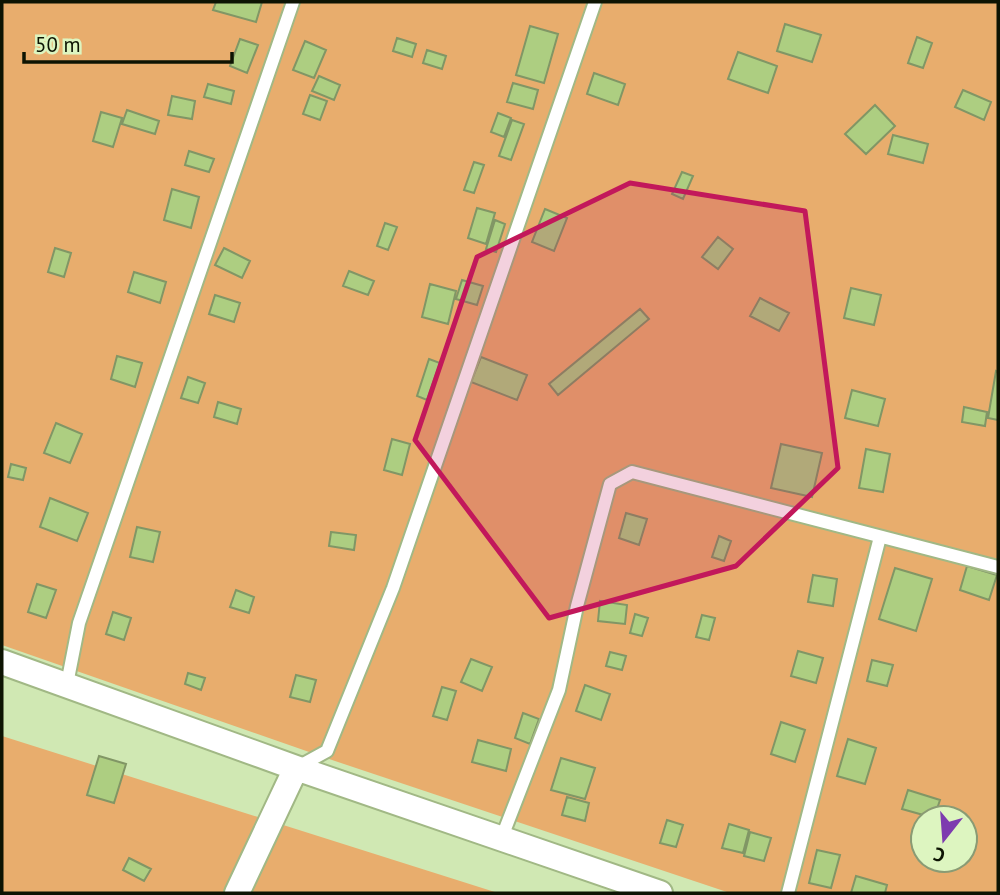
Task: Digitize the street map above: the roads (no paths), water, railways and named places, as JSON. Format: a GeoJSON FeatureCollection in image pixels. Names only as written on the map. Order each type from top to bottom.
{"type":"FeatureCollection","features":[{"type":"Feature","properties":{"kind":"street"},"geometry":{"type":"LineString","coordinates":[[2,662],[296,768],[660,893]]}},
{"type":"Feature","properties":{"kind":"street"},"geometry":{"type":"LineString","coordinates":[[237,893],[296,768]]}},
{"type":"Feature","properties":{"kind":"lane"},"geometry":{"type":"LineString","coordinates":[[66,684],[79,623],[293,2]]}},
{"type":"Feature","properties":{"kind":"lane"},"geometry":{"type":"LineString","coordinates":[[296,768],[327,751],[393,588],[594,2]]}},
{"type":"Feature","properties":{"kind":"lane"},"geometry":{"type":"LineString","coordinates":[[502,837],[559,690],[577,606],[610,484],[632,472],[998,566]]}},
{"type":"Feature","properties":{"kind":"lane"},"geometry":{"type":"LineString","coordinates":[[788,893],[880,537]]}}]}
